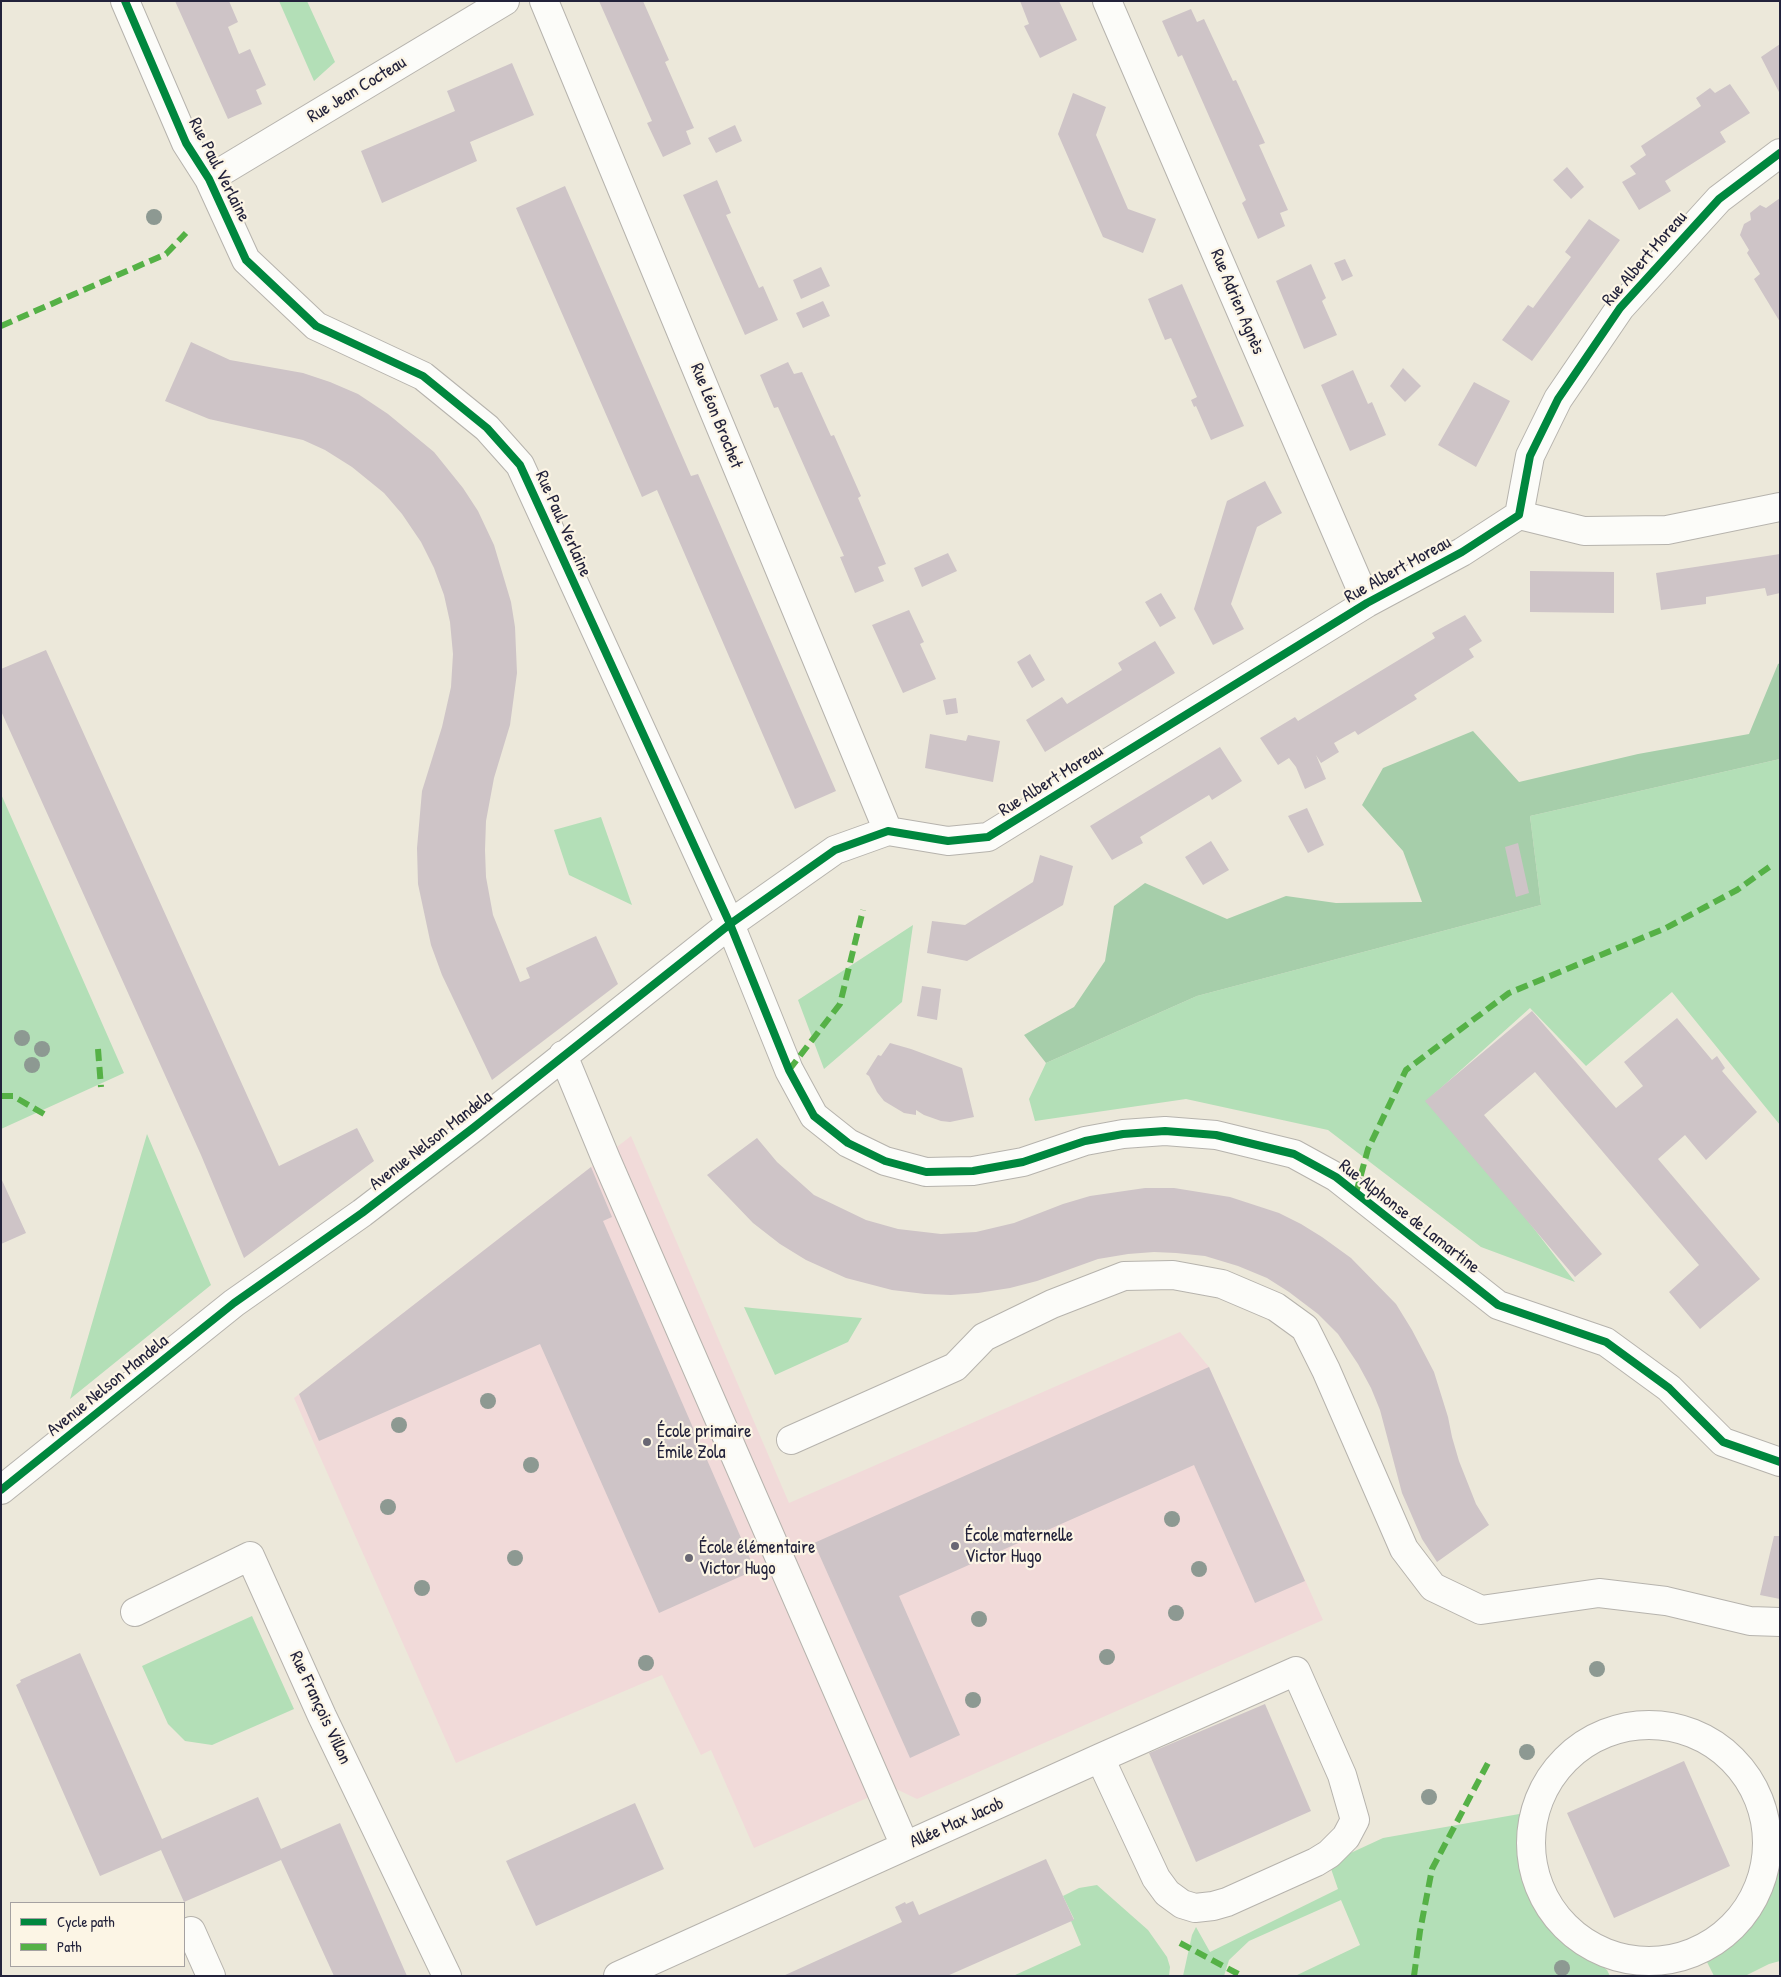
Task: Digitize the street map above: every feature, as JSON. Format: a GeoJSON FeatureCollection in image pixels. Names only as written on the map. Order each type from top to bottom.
{"type":"FeatureCollection","features":[{"type":"Feature","properties":{"kind":"street","name":"Rue Paul Verlaine"},"geometry":{"type":"LineString","coordinates":[[125,1],[186,143],[209,179],[246,260],[316,326],[423,376],[487,428],[520,465],[730,924]]}},
{"type":"Feature","properties":{"kind":"street","name":"Rue Jean Cocteau"},"geometry":{"type":"LineString","coordinates":[[209,179],[505,1]]}},
{"type":"Feature","properties":{"kind":"street","name":"Rue Léon Brochet"},"geometry":{"type":"LineString","coordinates":[[544,1],[888,831]]}},
{"type":"Feature","properties":{"kind":"street","name":"Rue Adrien Agnès"},"geometry":{"type":"LineString","coordinates":[[1107,1],[1367,603]]}},
{"type":"Feature","properties":{"kind":"street","name":"Rue Albert Moreau"},"geometry":{"type":"LineString","coordinates":[[888,831],[948,841],[988,837],[1367,603],[1462,552],[1519,515],[1530,456],[1558,399],[1620,308],[1719,199],[1780,153]]}},
{"type":"Feature","properties":{"kind":"street"},"geometry":{"type":"LineString","coordinates":[[1519,515],[1584,531],[1667,530],[1780,507]]}},
{"type":"Feature","properties":{"kind":"street","name":"Avenue Nelson Mandela"},"geometry":{"type":"LineString","coordinates":[[1,1490],[234,1303],[362,1213],[473,1128],[730,924],[835,850],[888,831]]}},
{"type":"Feature","properties":{"kind":"street","name":"Rue Alphonse de Lamartine"},"geometry":{"type":"LineString","coordinates":[[730,924],[789,1070],[814,1116],[848,1143],[884,1161],[926,1172],[973,1170],[1023,1162],[1085,1141],[1123,1134],[1165,1131],[1216,1135],[1294,1154],[1336,1177],[1498,1304],[1606,1342],[1669,1388],[1723,1442],[1780,1462]]}},
{"type":"Feature","properties":{"kind":"street"},"geometry":{"type":"LineString","coordinates":[[563,1056],[905,1846]]}},
{"type":"Feature","properties":{"kind":"street"},"geometry":{"type":"LineString","coordinates":[[791,1440],[955,1367],[984,1337],[1052,1304],[1124,1276],[1173,1275],[1222,1284],[1276,1306],[1305,1328],[1326,1370],[1404,1549],[1433,1587],[1481,1610],[1600,1593],[1666,1601],[1750,1621],[1780,1622]]}},
{"type":"Feature","properties":{"kind":"street","name":"Rue François Villon"},"geometry":{"type":"LineString","coordinates":[[135,1612],[250,1556],[322,1716],[447,1976]]}},
{"type":"Feature","properties":{"kind":"street","name":"Allée Max Jacob"},"geometry":{"type":"LineString","coordinates":[[618,1976],[1100,1758],[1296,1671],[1342,1775],[1355,1820],[1346,1837],[1329,1854],[1316,1862],[1227,1902],[1195,1908],[1182,1904],[1167,1893],[1156,1878],[1100,1758]]}},
{"type":"Feature","properties":{"kind":"street"},"geometry":{"type":"LineString","coordinates":[[1633,1726],[1666,1726],[1698,1736],[1718,1747],[1735,1762],[1749,1780],[1759,1800],[1765,1823],[1767,1846],[1761,1879],[1746,1909],[1724,1934],[1695,1952],[1629,1968],[1596,1949],[1569,1930],[1547,1904],[1534,1873],[1530,1840],[1536,1806],[1550,1776],[1573,1752],[1601,1735],[1633,1726]]}},
{"type":"Feature","properties":{"kind":"street"},"geometry":{"type":"LineString","coordinates":[[191,1931],[211,1976]]}},
{"type":"Feature","properties":{"kind":"shaded area"},"geometry":{"type":"Polygon","coordinates":[[[631,1136],[789,1503],[1180,1332],[1209,1367],[1323,1620],[917,1799],[892,1787],[754,1848],[711,1750],[701,1755],[662,1675],[456,1763],[294,1398],[631,1136]]]}},
{"type":"Feature","properties":{"kind":"green space"},"geometry":{"type":"Polygon","coordinates":[[[279,1],[307,1],[335,62],[314,81],[279,1]]]}},
{"type":"Feature","properties":{"kind":"green space"},"geometry":{"type":"Polygon","coordinates":[[[1780,663],[1780,759],[1530,816],[1541,905],[1197,996],[1046,1063],[1024,1035],[1074,1007],[1105,961],[1114,906],[1145,883],[1227,919],[1286,896],[1336,903],[1422,902],[1403,851],[1362,805],[1383,768],[1473,731],[1519,782],[1638,754],[1749,734],[1780,663]]]}},
{"type":"Feature","properties":{"kind":"green space"},"geometry":{"type":"Polygon","coordinates":[[[1780,759],[1780,1125],[1672,992],[1586,1066],[1530,1008],[1432,1096],[1575,1282],[1481,1247],[1328,1130],[1186,1099],[1035,1121],[1029,1099],[1046,1063],[1197,996],[1541,905],[1530,816],[1780,759]]]}},
{"type":"Feature","properties":{"kind":"green space"},"geometry":{"type":"Polygon","coordinates":[[[1,794],[124,1073],[1,1129],[1,794]]]}},
{"type":"Feature","properties":{"kind":"green space"},"geometry":{"type":"Polygon","coordinates":[[[601,817],[632,905],[569,875],[554,830],[601,817]]]}},
{"type":"Feature","properties":{"kind":"green space"},"geometry":{"type":"Polygon","coordinates":[[[913,925],[902,1002],[824,1069],[798,1000],[913,925]]]}},
{"type":"Feature","properties":{"kind":"green space"},"geometry":{"type":"Polygon","coordinates":[[[147,1134],[211,1285],[70,1399],[147,1134]]]}},
{"type":"Feature","properties":{"kind":"green space"},"geometry":{"type":"Polygon","coordinates":[[[744,1307],[862,1318],[848,1342],[775,1375],[744,1307]]]}},
{"type":"Feature","properties":{"kind":"green space"},"geometry":{"type":"Polygon","coordinates":[[[252,1616],[294,1709],[212,1745],[185,1741],[168,1724],[142,1666],[252,1616]]]}},
{"type":"Feature","properties":{"kind":"green space"},"geometry":{"type":"Polygon","coordinates":[[[1525,1813],[1522,1837],[1523,1855],[1528,1879],[1542,1909],[1558,1929],[1580,1945],[1607,1970],[1610,1976],[1295,1976],[1360,1945],[1341,1900],[1249,1941],[1229,1960],[1224,1976],[1183,1976],[1192,1935],[1196,1927],[1210,1952],[1338,1889],[1329,1863],[1383,1838],[1525,1813]]]}},
{"type":"Feature","properties":{"kind":"green space"},"geometry":{"type":"Polygon","coordinates":[[[1780,1871],[1780,1961],[1769,1964],[1745,1976],[1714,1976],[1706,1960],[1707,1957],[1744,1928],[1754,1916],[1775,1875],[1780,1871]]]}},
{"type":"Feature","properties":{"kind":"green space"},"geometry":{"type":"Polygon","coordinates":[[[1097,1885],[1148,1930],[1167,1957],[1170,1967],[1169,1976],[1013,1976],[1081,1945],[1071,1921],[1074,1919],[1063,1896],[1079,1888],[1097,1885]]]}},
{"type":"Feature","properties":{"kind":"building"},"geometry":{"type":"Polygon","coordinates":[[[175,1],[229,1],[238,22],[228,27],[239,54],[250,49],[266,85],[256,90],[262,104],[228,119],[175,1]]]}},
{"type":"Feature","properties":{"kind":"building"},"geometry":{"type":"Polygon","coordinates":[[[599,1],[643,1],[669,60],[665,62],[694,128],[686,131],[691,144],[663,157],[647,123],[652,121],[599,1]]]}},
{"type":"Feature","properties":{"kind":"building"},"geometry":{"type":"Polygon","coordinates":[[[1020,1],[1059,1],[1077,40],[1040,58],[1024,26],[1029,24],[1020,1]]]}},
{"type":"Feature","properties":{"kind":"building"},"geometry":{"type":"Polygon","coordinates":[[[1191,9],[1197,22],[1204,19],[1233,81],[1236,80],[1265,143],[1259,145],[1288,210],[1280,213],[1285,226],[1258,239],[1242,203],[1246,200],[1182,55],[1178,57],[1162,21],[1191,9]]]}},
{"type":"Feature","properties":{"kind":"building"},"geometry":{"type":"Polygon","coordinates":[[[1780,44],[1780,94],[1761,57],[1780,44]]]}},
{"type":"Feature","properties":{"kind":"building"},"geometry":{"type":"Polygon","coordinates":[[[512,63],[534,115],[470,142],[477,161],[382,203],[361,151],[455,111],[447,91],[512,63]]]}},
{"type":"Feature","properties":{"kind":"building"},"geometry":{"type":"Polygon","coordinates":[[[1730,84],[1750,113],[1720,132],[1726,142],[1665,181],[1671,191],[1639,210],[1622,182],[1636,174],[1630,166],[1646,155],[1641,146],[1701,106],[1696,98],[1710,88],[1715,93],[1730,84]]]}},
{"type":"Feature","properties":{"kind":"building"},"geometry":{"type":"Polygon","coordinates":[[[1073,93],[1106,107],[1096,135],[1128,209],[1156,219],[1143,253],[1103,237],[1058,134],[1073,93]]]}},
{"type":"Feature","properties":{"kind":"building"},"geometry":{"type":"Polygon","coordinates":[[[735,125],[742,141],[716,153],[708,138],[735,125]]]}},
{"type":"Feature","properties":{"kind":"building"},"geometry":{"type":"Polygon","coordinates":[[[1567,167],[1584,187],[1571,199],[1553,180],[1567,167]]]}},
{"type":"Feature","properties":{"kind":"building"},"geometry":{"type":"Polygon","coordinates":[[[717,180],[731,213],[726,215],[759,288],[763,286],[778,320],[745,335],[683,195],[717,180]]]}},
{"type":"Feature","properties":{"kind":"building"},"geometry":{"type":"Polygon","coordinates":[[[565,186],[691,476],[698,474],[836,791],[795,809],[657,490],[642,497],[516,208],[565,186]]]}},
{"type":"Feature","properties":{"kind":"building"},"geometry":{"type":"Polygon","coordinates":[[[1780,198],[1780,322],[1754,279],[1760,274],[1747,253],[1749,250],[1740,235],[1744,224],[1751,220],[1750,213],[1760,205],[1766,208],[1780,198]]]}},
{"type":"Feature","properties":{"kind":"building"},"geometry":{"type":"Polygon","coordinates":[[[1589,219],[1620,240],[1532,361],[1502,340],[1528,305],[1533,308],[1571,257],[1565,252],[1589,219]]]}},
{"type":"Feature","properties":{"kind":"building"},"geometry":{"type":"Polygon","coordinates":[[[1345,259],[1353,276],[1342,281],[1334,263],[1345,259]]]}},
{"type":"Feature","properties":{"kind":"building"},"geometry":{"type":"Polygon","coordinates":[[[1311,264],[1326,298],[1322,301],[1337,335],[1304,349],[1276,281],[1311,264]]]}},
{"type":"Feature","properties":{"kind":"building"},"geometry":{"type":"Polygon","coordinates":[[[821,267],[830,286],[801,299],[793,280],[821,267]]]}},
{"type":"Feature","properties":{"kind":"building"},"geometry":{"type":"Polygon","coordinates":[[[1182,284],[1244,426],[1211,440],[1196,406],[1194,407],[1191,400],[1197,397],[1171,338],[1165,340],[1148,299],[1182,284]]]}},
{"type":"Feature","properties":{"kind":"building"},"geometry":{"type":"Polygon","coordinates":[[[823,301],[830,316],[803,328],[796,313],[823,301]]]}},
{"type":"Feature","properties":{"kind":"building"},"geometry":{"type":"Polygon","coordinates":[[[191,342],[230,360],[303,373],[330,382],[358,394],[388,414],[434,452],[463,488],[478,511],[494,545],[511,602],[515,627],[517,673],[510,725],[494,778],[486,821],[486,877],[493,915],[520,982],[530,978],[526,968],[596,936],[618,984],[492,1080],[442,975],[431,945],[418,884],[417,848],[422,791],[442,727],[451,687],[453,654],[450,622],[444,595],[434,568],[421,542],[402,514],[384,493],[352,467],[325,450],[303,440],[209,419],[165,401],[191,342]]]}},
{"type":"Feature","properties":{"kind":"building"},"geometry":{"type":"Polygon","coordinates":[[[788,362],[794,374],[802,372],[831,436],[834,435],[861,496],[858,498],[886,564],[878,567],[884,581],[855,593],[840,557],[844,556],[778,407],[774,408],[760,375],[788,362]]]}},
{"type":"Feature","properties":{"kind":"building"},"geometry":{"type":"Polygon","coordinates":[[[1403,368],[1421,386],[1405,402],[1390,386],[1403,368]]]}},
{"type":"Feature","properties":{"kind":"building"},"geometry":{"type":"Polygon","coordinates":[[[1353,370],[1368,404],[1372,402],[1386,435],[1350,451],[1321,385],[1353,370]]]}},
{"type":"Feature","properties":{"kind":"building"},"geometry":{"type":"Polygon","coordinates":[[[1474,382],[1510,401],[1476,467],[1438,445],[1474,382]]]}},
{"type":"Feature","properties":{"kind":"building"},"geometry":{"type":"Polygon","coordinates":[[[1265,481],[1282,513],[1257,527],[1231,604],[1244,629],[1213,645],[1194,609],[1227,501],[1265,481]]]}},
{"type":"Feature","properties":{"kind":"building"},"geometry":{"type":"Polygon","coordinates":[[[948,553],[957,571],[922,587],[914,568],[948,553]]]}},
{"type":"Feature","properties":{"kind":"building"},"geometry":{"type":"Polygon","coordinates":[[[1780,554],[1780,593],[1767,596],[1765,588],[1706,597],[1706,604],[1661,610],[1656,573],[1780,554]]]}},
{"type":"Feature","properties":{"kind":"building"},"geometry":{"type":"Polygon","coordinates":[[[1530,571],[1614,572],[1614,613],[1530,612],[1530,571]]]}},
{"type":"Feature","properties":{"kind":"building"},"geometry":{"type":"Polygon","coordinates":[[[1161,593],[1176,618],[1160,627],[1145,602],[1161,593]]]}},
{"type":"Feature","properties":{"kind":"building"},"geometry":{"type":"Polygon","coordinates":[[[909,610],[924,642],[920,644],[936,679],[903,693],[872,625],[909,610]]]}},
{"type":"Feature","properties":{"kind":"building"},"geometry":{"type":"Polygon","coordinates":[[[1465,615],[1482,641],[1469,649],[1474,657],[1414,695],[1417,699],[1358,735],[1355,731],[1334,743],[1339,752],[1321,763],[1316,755],[1326,779],[1305,789],[1296,767],[1289,758],[1278,765],[1260,738],[1295,717],[1298,721],[1435,638],[1432,633],[1465,615]]]}},
{"type":"Feature","properties":{"kind":"building"},"geometry":{"type":"Polygon","coordinates":[[[1155,641],[1175,673],[1045,752],[1026,720],[1062,697],[1067,704],[1122,670],[1118,663],[1155,641]]]}},
{"type":"Feature","properties":{"kind":"building"},"geometry":{"type":"Polygon","coordinates":[[[46,650],[279,1166],[357,1128],[374,1161],[244,1258],[201,1155],[1,711],[1,669],[46,650]]]}},
{"type":"Feature","properties":{"kind":"building"},"geometry":{"type":"Polygon","coordinates":[[[1030,654],[1045,680],[1032,688],[1017,662],[1030,654]]]}},
{"type":"Feature","properties":{"kind":"building"},"geometry":{"type":"Polygon","coordinates":[[[956,698],[958,713],[946,715],[943,700],[956,698]]]}},
{"type":"Feature","properties":{"kind":"building"},"geometry":{"type":"Polygon","coordinates":[[[930,734],[966,741],[968,735],[1000,741],[993,782],[925,768],[930,734]]]}},
{"type":"Feature","properties":{"kind":"building"},"geometry":{"type":"Polygon","coordinates":[[[1220,747],[1242,781],[1212,800],[1209,795],[1140,837],[1143,843],[1112,860],[1090,826],[1220,747]]]}},
{"type":"Feature","properties":{"kind":"building"},"geometry":{"type":"Polygon","coordinates":[[[1307,808],[1324,845],[1308,853],[1288,816],[1307,808]]]}},
{"type":"Feature","properties":{"kind":"building"},"geometry":{"type":"Polygon","coordinates":[[[1211,841],[1229,870],[1203,885],[1185,857],[1211,841]]]}},
{"type":"Feature","properties":{"kind":"building"},"geometry":{"type":"Polygon","coordinates":[[[1518,843],[1529,893],[1516,897],[1505,847],[1518,843]]]}},
{"type":"Feature","properties":{"kind":"building"},"geometry":{"type":"Polygon","coordinates":[[[1040,855],[1073,866],[1063,905],[967,961],[927,953],[932,921],[965,925],[1033,882],[1040,855]]]}},
{"type":"Feature","properties":{"kind":"building"},"geometry":{"type":"Polygon","coordinates":[[[922,986],[941,989],[937,1020],[917,1016],[922,986]]]}},
{"type":"Feature","properties":{"kind":"building"},"geometry":{"type":"Polygon","coordinates":[[[1532,1011],[1616,1108],[1643,1086],[1624,1062],[1677,1018],[1712,1060],[1717,1056],[1725,1068],[1722,1071],[1757,1112],[1706,1160],[1685,1135],[1658,1159],[1760,1279],[1700,1329],[1669,1292],[1699,1265],[1535,1072],[1484,1115],[1602,1254],[1575,1277],[1425,1101],[1532,1011]]]}},
{"type":"Feature","properties":{"kind":"building"},"geometry":{"type":"Polygon","coordinates":[[[890,1043],[962,1068],[974,1117],[950,1122],[941,1121],[916,1110],[916,1115],[904,1113],[884,1101],[866,1074],[878,1055],[881,1056],[890,1043]]]}},
{"type":"Feature","properties":{"kind":"building"},"geometry":{"type":"Polygon","coordinates":[[[757,1138],[777,1162],[814,1195],[866,1220],[898,1229],[941,1234],[976,1232],[1014,1223],[1063,1204],[1090,1196],[1145,1188],[1174,1188],[1230,1197],[1279,1213],[1301,1224],[1351,1258],[1396,1304],[1434,1372],[1459,1461],[1476,1504],[1489,1525],[1437,1562],[1422,1539],[1402,1493],[1380,1410],[1358,1364],[1338,1334],[1318,1314],[1267,1278],[1238,1266],[1205,1256],[1154,1252],[1098,1259],[1037,1281],[978,1293],[925,1294],[892,1290],[846,1278],[806,1260],[780,1244],[753,1223],[707,1175],[757,1138]]]}},
{"type":"Feature","properties":{"kind":"building"},"geometry":{"type":"Polygon","coordinates":[[[591,1167],[612,1217],[603,1221],[755,1570],[659,1613],[540,1344],[319,1441],[299,1394],[591,1167]]]}},
{"type":"Feature","properties":{"kind":"building"},"geometry":{"type":"Polygon","coordinates":[[[1,1178],[26,1233],[1,1244],[1,1178]]]}},
{"type":"Feature","properties":{"kind":"building"},"geometry":{"type":"Polygon","coordinates":[[[1209,1367],[1305,1581],[1255,1603],[1194,1465],[899,1596],[960,1735],[910,1758],[814,1543],[1209,1367]]]}},
{"type":"Feature","properties":{"kind":"building"},"geometry":{"type":"Polygon","coordinates":[[[1774,1536],[1780,1536],[1780,1599],[1760,1595],[1774,1536]]]}},
{"type":"Feature","properties":{"kind":"building"},"geometry":{"type":"Polygon","coordinates":[[[80,1653],[162,1839],[258,1797],[281,1849],[340,1823],[407,1976],[334,1976],[281,1860],[184,1902],[161,1850],[100,1876],[16,1685],[21,1682],[20,1680],[80,1653]]]}},
{"type":"Feature","properties":{"kind":"building"},"geometry":{"type":"Polygon","coordinates":[[[1265,1704],[1311,1811],[1196,1862],[1149,1753],[1265,1704]]]}},
{"type":"Feature","properties":{"kind":"building"},"geometry":{"type":"Polygon","coordinates":[[[1684,1761],[1730,1866],[1614,1918],[1567,1813],[1684,1761]]]}},
{"type":"Feature","properties":{"kind":"building"},"geometry":{"type":"Polygon","coordinates":[[[635,1803],[664,1869],[536,1926],[506,1861],[635,1803]]]}},
{"type":"Feature","properties":{"kind":"building"},"geometry":{"type":"Polygon","coordinates":[[[1046,1859],[1074,1920],[947,1976],[783,1976],[902,1922],[895,1907],[905,1902],[906,1904],[913,1901],[919,1915],[1046,1859]]]}},
{"type":"Feature","properties":{"kind":"marked path"},"geometry":{"type":"LineString","coordinates":[[1,326],[166,254],[186,233]]}},
{"type":"Feature","properties":{"kind":"marked path"},"geometry":{"type":"LineString","coordinates":[[1356,1193],[1368,1149],[1406,1070],[1509,993],[1666,928],[1737,890],[1772,865]]}},
{"type":"Feature","properties":{"kind":"marked path"},"geometry":{"type":"LineString","coordinates":[[789,1070],[840,1004],[863,910]]}},
{"type":"Feature","properties":{"kind":"marked path"},"geometry":{"type":"LineString","coordinates":[[98,1049],[101,1087]]}},
{"type":"Feature","properties":{"kind":"marked path"},"geometry":{"type":"LineString","coordinates":[[1,1096],[13,1096],[44,1114]]}},
{"type":"Feature","properties":{"kind":"marked path"},"geometry":{"type":"LineString","coordinates":[[1414,1976],[1420,1931],[1432,1869],[1488,1763]]}},
{"type":"Feature","properties":{"kind":"marked path"},"geometry":{"type":"LineString","coordinates":[[1180,1943],[1242,1976]]}},
{"type":"Feature","properties":{"kind":"cycle path"},"geometry":{"type":"LineString","coordinates":[[125,1],[186,143],[209,179],[246,260],[316,326],[423,376],[487,428],[520,465],[730,924],[789,1070],[814,1116],[848,1143],[885,1161],[926,1172],[973,1171],[1023,1162],[1085,1141],[1123,1134],[1165,1131],[1216,1135],[1294,1154],[1336,1177],[1498,1305],[1606,1342],[1669,1388],[1723,1442],[1780,1462]]}},
{"type":"Feature","properties":{"kind":"cycle path"},"geometry":{"type":"LineString","coordinates":[[1,1490],[234,1303],[362,1213],[473,1128],[730,924],[835,850],[888,831],[948,841],[988,837],[1367,603],[1462,552],[1519,515],[1530,456],[1558,399],[1620,308],[1719,199],[1780,153]]}},
{"type":"Feature","properties":{"kind":"place","name":"École primaire Émile Zola"},"geometry":{"type":"Point","coordinates":[647,1442]}},
{"type":"Feature","properties":{"kind":"place","name":"École maternelle Victor Hugo"},"geometry":{"type":"Point","coordinates":[955,1546]}},
{"type":"Feature","properties":{"kind":"place","name":"École élémentaire Victor Hugo"},"geometry":{"type":"Point","coordinates":[689,1558]}}]}
